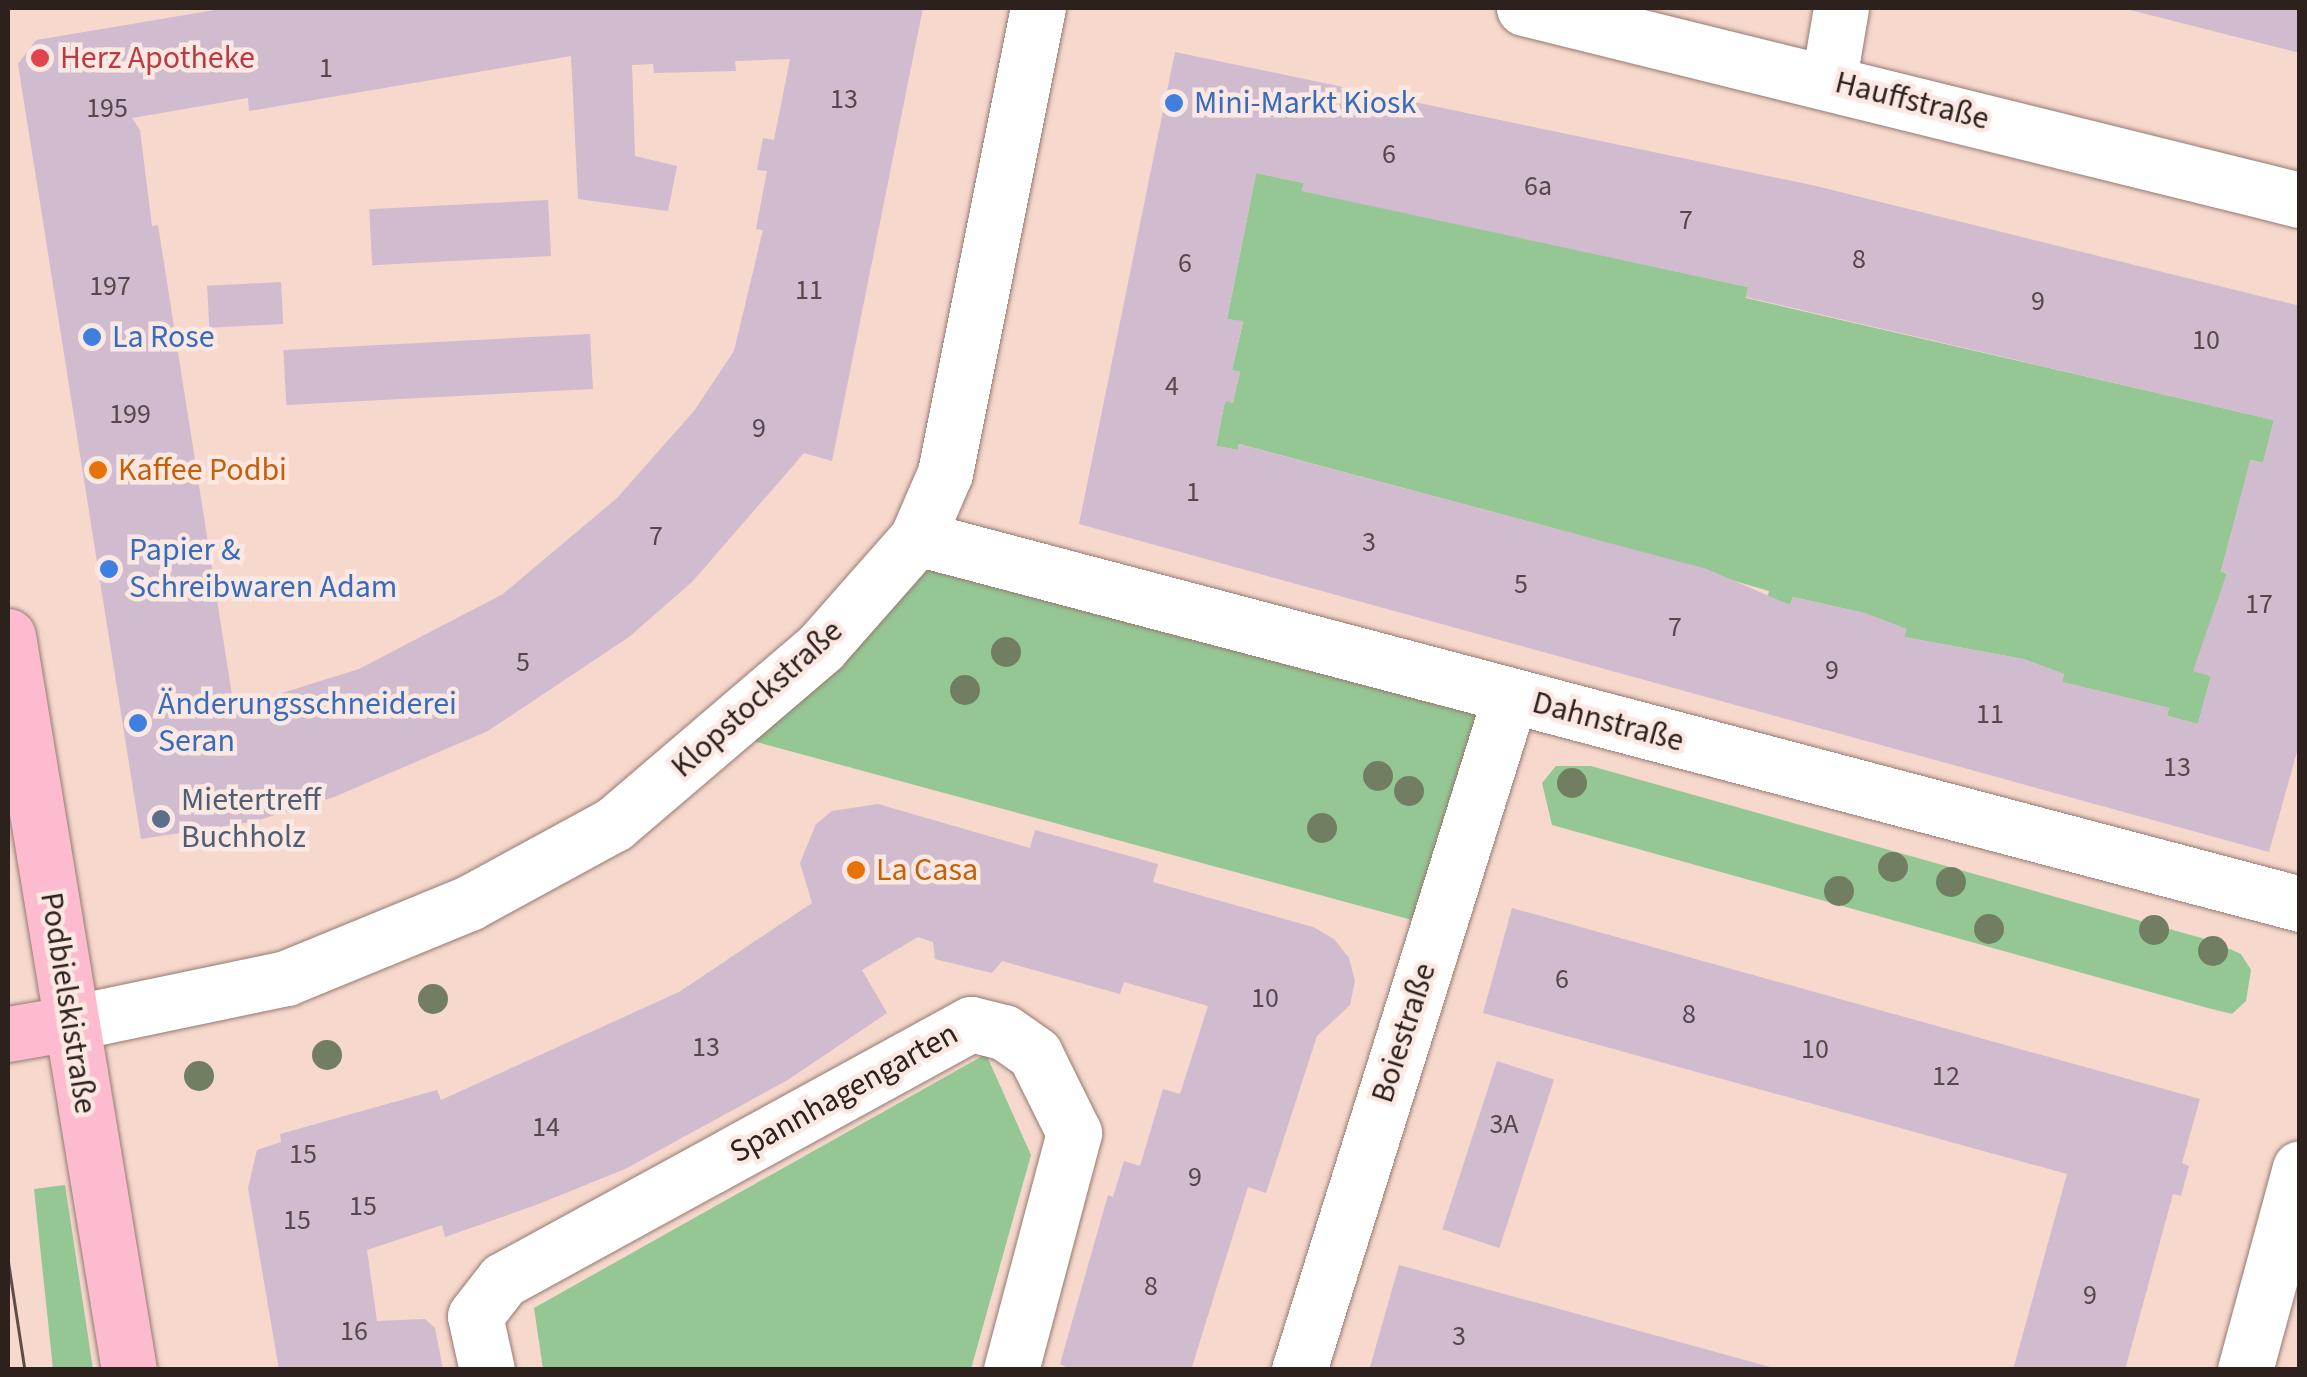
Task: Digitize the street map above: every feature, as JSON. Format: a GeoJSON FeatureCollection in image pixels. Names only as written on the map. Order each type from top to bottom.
{"type":"FeatureCollection","features":[{"type":"Feature","properties":{"kind":"main road","name":"Podbielskistraße"},"geometry":{"type":"LineString","coordinates":[[8,636],[129,1370]]}},
{"type":"Feature","properties":{"kind":"main road"},"geometry":{"type":"LineString","coordinates":[[8,1034],[70,1023]]}},
{"type":"Feature","properties":{"kind":"street","name":"Klopstockstraße"},"geometry":{"type":"LineString","coordinates":[[70,1023],[286,978],[470,903],[614,824],[821,648],[917,538],[945,473],[1038,8]]}},
{"type":"Feature","properties":{"kind":"street","name":"Hauffstraße"},"geometry":{"type":"LineString","coordinates":[[1524,8],[1829,79],[2300,200]]}},
{"type":"Feature","properties":{"kind":"street"},"geometry":{"type":"LineString","coordinates":[[1829,79],[1842,8]]}},
{"type":"Feature","properties":{"kind":"street","name":"Dahnstraße"},"geometry":{"type":"LineString","coordinates":[[917,538],[2300,904]]}},
{"type":"Feature","properties":{"kind":"street","name":"Boiestraße"},"geometry":{"type":"LineString","coordinates":[[1298,1370],[1510,696]]}},
{"type":"Feature","properties":{"kind":"street","name":"Spannhagengarten"},"geometry":{"type":"LineString","coordinates":[[486,1370],[475,1316],[503,1280],[971,1024],[1004,1032],[1035,1054],[1074,1133],[1011,1370]]}},
{"type":"Feature","properties":{"kind":"street"},"geometry":{"type":"LineString","coordinates":[[2244,1370],[2300,1168]]}},
{"type":"Feature","properties":{"kind":"green space"},"geometry":{"type":"Polygon","coordinates":[[[1256,173],[1304,183],[1302,190],[1748,287],[1746,298],[2274,420],[2263,463],[2251,460],[2221,571],[2227,574],[2194,671],[2211,676],[2198,724],[2167,716],[2169,708],[2062,682],[2064,674],[2023,659],[1904,637],[1906,629],[1864,613],[1793,597],[1790,605],[1767,599],[1769,591],[1553,528],[1239,444],[1238,450],[1216,446],[1225,401],[1233,402],[1240,372],[1232,370],[1243,322],[1227,319],[1256,173]]]}},
{"type":"Feature","properties":{"kind":"green space"},"geometry":{"type":"Polygon","coordinates":[[[917,538],[1510,697],[1438,927],[727,734],[917,538]]]}},
{"type":"Feature","properties":{"kind":"green space"},"geometry":{"type":"Polygon","coordinates":[[[1556,766],[1591,766],[2212,941],[2241,954],[2251,970],[2246,1001],[2232,1014],[2208,1008],[1552,825],[1542,783],[1556,766]]]}},
{"type":"Feature","properties":{"kind":"green space"},"geometry":{"type":"Polygon","coordinates":[[[986,1054],[1031,1155],[971,1369],[543,1369],[534,1308],[986,1054]]]}},
{"type":"Feature","properties":{"kind":"green space"},"geometry":{"type":"Polygon","coordinates":[[[65,1185],[93,1369],[53,1369],[34,1189],[65,1185]]]}},
{"type":"Feature","properties":{"kind":"building"},"geometry":{"type":"Polygon","coordinates":[[[227,8],[923,8],[832,461],[804,453],[692,582],[629,637],[488,731],[334,797],[252,822],[141,839],[18,64],[36,40],[227,8]],[[571,56],[249,111],[248,98],[132,118],[140,130],[152,226],[158,225],[234,708],[359,669],[503,594],[617,498],[694,411],[734,351],[763,230],[756,229],[767,171],[757,170],[763,138],[774,140],[790,59],[735,61],[736,71],[654,73],[653,64],[632,65],[635,156],[677,166],[668,211],[578,199],[571,56]]]}},
{"type":"Feature","properties":{"kind":"building"},"geometry":{"type":"Polygon","coordinates":[[[2300,8],[2300,53],[2126,9],[2300,8]]]}},
{"type":"Feature","properties":{"kind":"building"},"geometry":{"type":"Polygon","coordinates":[[[1175,52],[1816,186],[2300,306],[2300,741],[2269,852],[1079,524],[1175,52]],[[1256,173],[1227,319],[1243,321],[1232,370],[1240,372],[1233,403],[1225,401],[1216,446],[1238,450],[1238,444],[1707,569],[1790,605],[1793,597],[1865,613],[1907,629],[1904,637],[2023,659],[2064,674],[2062,682],[2169,708],[2167,716],[2198,724],[2211,676],[2193,671],[2227,573],[2221,572],[2250,460],[2263,463],[2274,420],[1746,297],[1748,287],[1301,191],[1304,183],[1256,173]]]}},
{"type":"Feature","properties":{"kind":"building"},"geometry":{"type":"Polygon","coordinates":[[[548,200],[551,256],[372,265],[369,209],[548,200]]]}},
{"type":"Feature","properties":{"kind":"building"},"geometry":{"type":"Polygon","coordinates":[[[281,282],[283,324],[209,328],[207,286],[281,282]]]}},
{"type":"Feature","properties":{"kind":"building"},"geometry":{"type":"Polygon","coordinates":[[[590,334],[593,389],[286,405],[283,350],[590,334]]]}},
{"type":"Feature","properties":{"kind":"building"},"geometry":{"type":"Polygon","coordinates":[[[878,804],[1030,848],[1035,830],[1158,864],[1153,882],[1313,927],[1334,939],[1349,958],[1355,981],[1350,1005],[1317,1036],[1266,1193],[1248,1187],[1191,1370],[1072,1370],[1060,1364],[1108,1195],[1113,1197],[1124,1161],[1140,1166],[1163,1089],[1180,1094],[1208,1006],[1124,982],[1120,994],[1002,961],[992,973],[935,959],[933,942],[918,937],[862,970],[887,1013],[786,1081],[625,1169],[536,1205],[445,1237],[442,1225],[367,1250],[377,1321],[425,1319],[435,1328],[443,1370],[279,1370],[248,1188],[257,1150],[281,1142],[280,1134],[437,1090],[441,1100],[679,992],[812,903],[800,863],[816,824],[832,811],[878,804]]]}},
{"type":"Feature","properties":{"kind":"building"},"geometry":{"type":"Polygon","coordinates":[[[1512,908],[2200,1099],[2182,1163],[2189,1166],[2181,1196],[2173,1194],[2125,1370],[2013,1370],[2067,1174],[1483,1013],[1512,908]]]}},
{"type":"Feature","properties":{"kind":"building"},"geometry":{"type":"Polygon","coordinates":[[[1497,1061],[1554,1080],[1499,1248],[1442,1229],[1497,1061]]]}},
{"type":"Feature","properties":{"kind":"building"},"geometry":{"type":"Polygon","coordinates":[[[1399,1265],[1774,1368],[1774,1370],[1370,1367],[1399,1265]]]}},
{"type":"Feature","properties":{"kind":"tram line"},"geometry":{"type":"LineString","coordinates":[[8,1259],[25,1370]]}},
{"type":"Feature","properties":{"kind":"place","name":"Herz Apotheke"},"geometry":{"type":"Point","coordinates":[40,58]}},
{"type":"Feature","properties":{"kind":"place","name":"Mini-Markt Kiosk"},"geometry":{"type":"Point","coordinates":[1174,103]}},
{"type":"Feature","properties":{"kind":"place","name":"La Rose"},"geometry":{"type":"Point","coordinates":[92,337]}},
{"type":"Feature","properties":{"kind":"place","name":"Kaffee Podbi"},"geometry":{"type":"Point","coordinates":[98,470]}},
{"type":"Feature","properties":{"kind":"place","name":"Papier & Schreibwaren Adam"},"geometry":{"type":"Point","coordinates":[109,569]}},
{"type":"Feature","properties":{"kind":"place","name":"Änderungsschneiderei Seran"},"geometry":{"type":"Point","coordinates":[138,723]}},
{"type":"Feature","properties":{"kind":"place","name":"Mietertreff Buchholz"},"geometry":{"type":"Point","coordinates":[161,819]}},
{"type":"Feature","properties":{"kind":"place","name":"La Casa"},"geometry":{"type":"Point","coordinates":[856,870]}}]}
